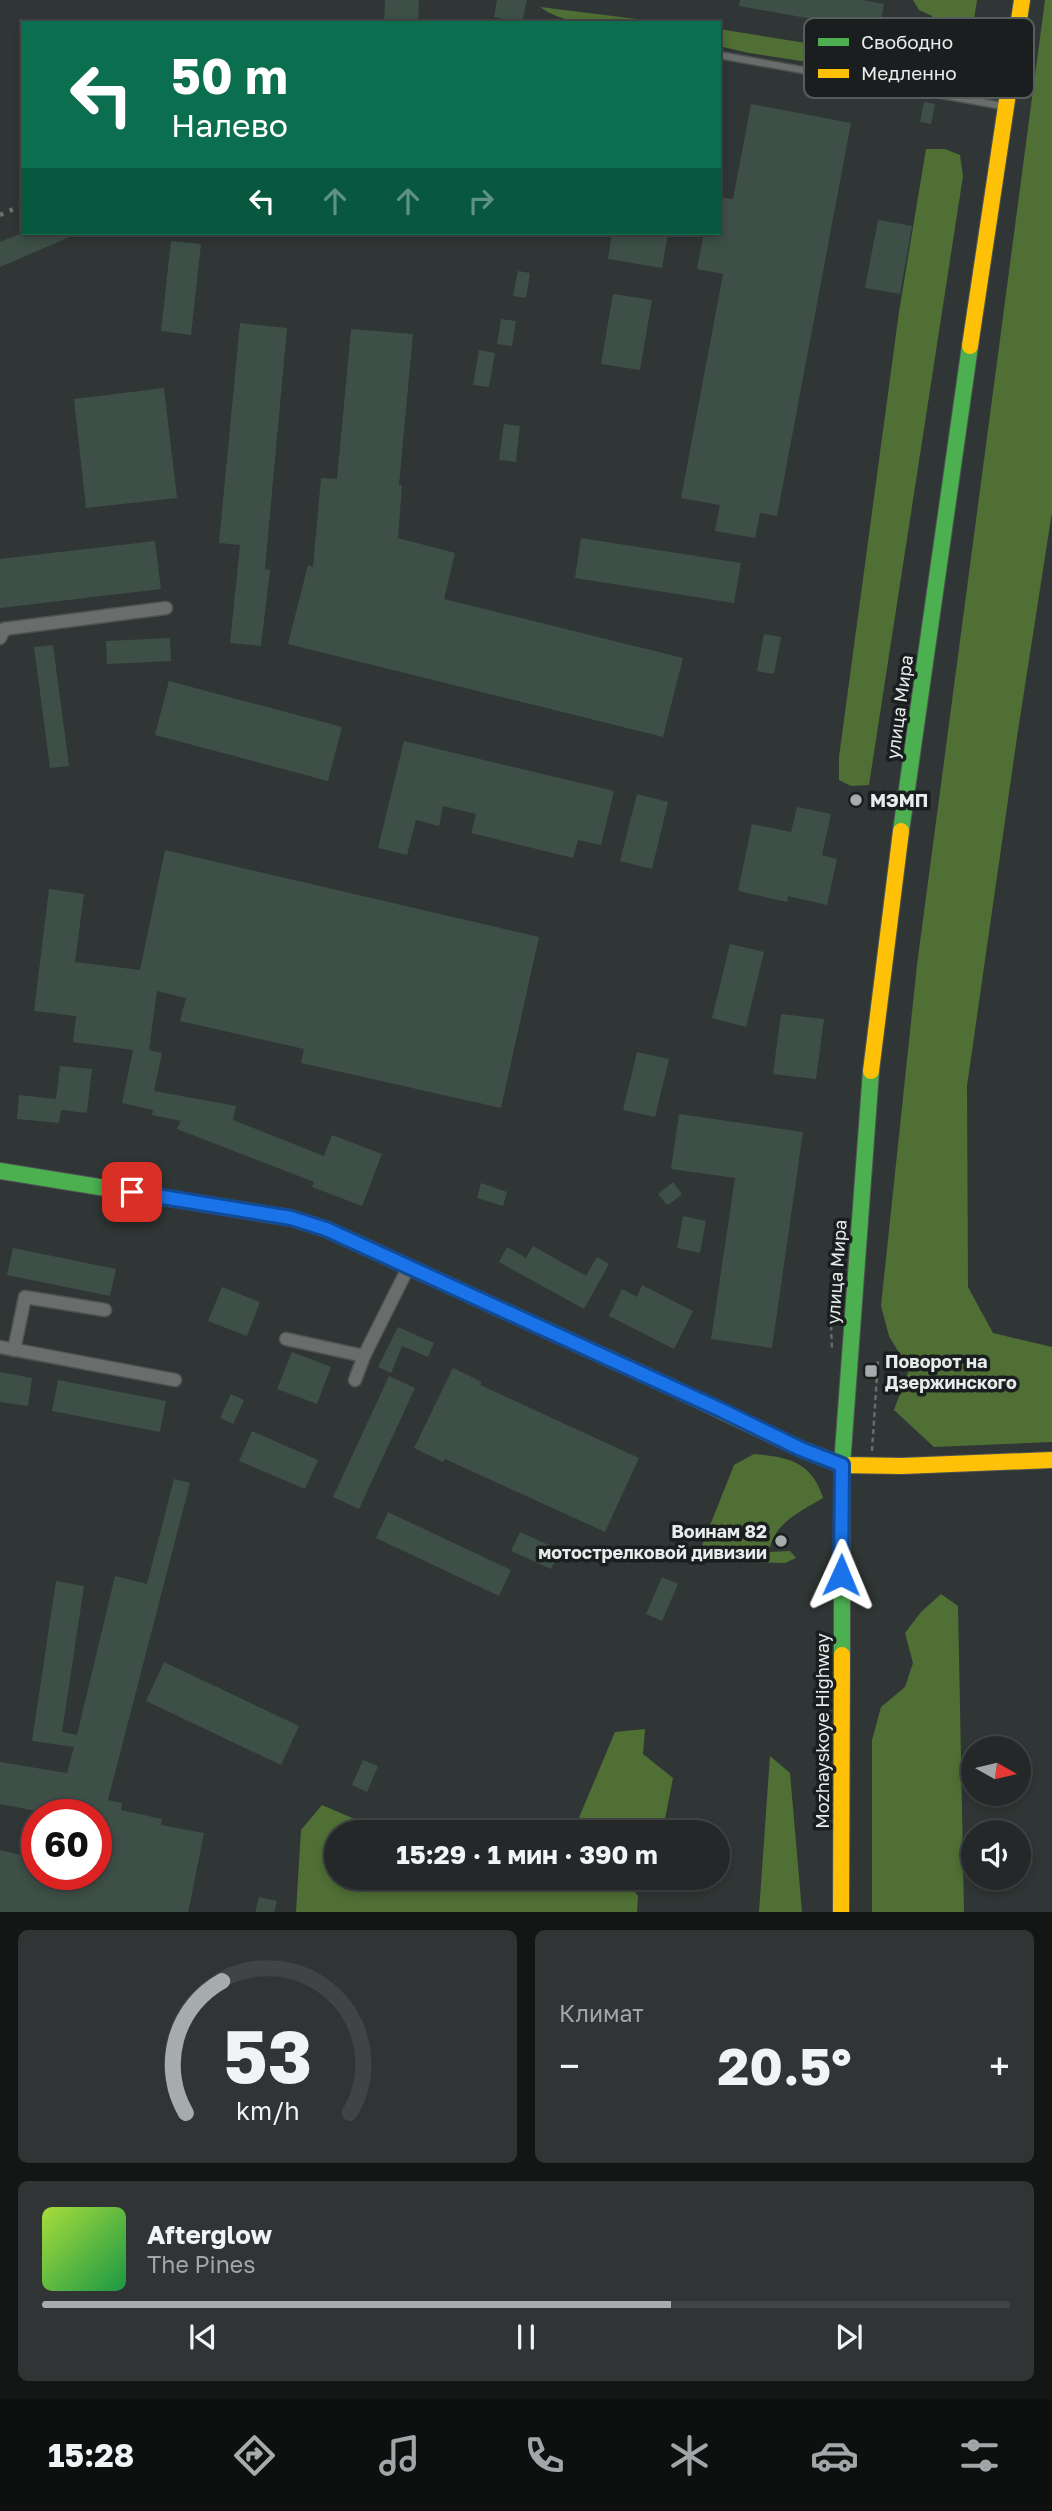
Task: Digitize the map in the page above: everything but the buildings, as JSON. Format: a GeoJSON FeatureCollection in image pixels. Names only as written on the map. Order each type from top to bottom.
{"type":"FeatureCollection","features":[{"type":"Feature","properties":{"kind":"main road","name":"улица Мира"},"geometry":{"type":"LineString","coordinates":[[1019,18],[1022,0]]}},
{"type":"Feature","properties":{"kind":"main road","name":"улица Мира"},"geometry":{"type":"LineString","coordinates":[[842,1465],[862,1166],[877,1015],[1006,98]]}},
{"type":"Feature","properties":{"kind":"main road"},"geometry":{"type":"LineString","coordinates":[[0,1171],[291,1218],[351,1239],[801,1449],[842,1465],[1052,1460]]}},
{"type":"Feature","properties":{"kind":"main road","name":"Mozhayskoye Highway"},"geometry":{"type":"LineString","coordinates":[[841,1912],[842,1465]]}},
{"type":"Feature","properties":{"kind":"street"},"geometry":{"type":"LineString","coordinates":[[0,638],[4,629],[166,608]]}},
{"type":"Feature","properties":{"kind":"street"},"geometry":{"type":"LineString","coordinates":[[355,1380],[364,1356],[409,1266]]}},
{"type":"Feature","properties":{"kind":"street"},"geometry":{"type":"LineString","coordinates":[[14,1350],[24,1297],[105,1310]]}},
{"type":"Feature","properties":{"kind":"street"},"geometry":{"type":"LineString","coordinates":[[286,1339],[364,1356]]}},
{"type":"Feature","properties":{"kind":"street"},"geometry":{"type":"LineString","coordinates":[[0,1348],[175,1380]]}},
{"type":"Feature","properties":{"kind":"lane"},"geometry":{"type":"LineString","coordinates":[[721,55],[804,71]]}},
{"type":"Feature","properties":{"kind":"lane"},"geometry":{"type":"LineString","coordinates":[[955,98],[1004,107]]}},
{"type":"Feature","properties":{"kind":"path"},"geometry":{"type":"LineString","coordinates":[[830,1300],[832,1357]]}},
{"type":"Feature","properties":{"kind":"path"},"geometry":{"type":"LineString","coordinates":[[871,1466],[878,1360]]}},
{"type":"Feature","properties":{"kind":"green space"},"geometry":{"type":"Polygon","coordinates":[[[913,0],[977,0],[974,18],[932,18],[919,10],[913,0]]]}},
{"type":"Feature","properties":{"kind":"green space"},"geometry":{"type":"Polygon","coordinates":[[[1045,0],[1052,0],[1052,512],[967,1086],[968,1287],[993,1333],[1052,1347],[1052,1442],[934,1447],[894,1410],[909,1370],[889,1336],[881,1306],[917,965],[1045,0]]]}},
{"type":"Feature","properties":{"kind":"green space"},"geometry":{"type":"Polygon","coordinates":[[[540,7],[653,21],[574,21],[554,15],[540,7]]]}},
{"type":"Feature","properties":{"kind":"green space"},"geometry":{"type":"Polygon","coordinates":[[[721,29],[804,43],[804,61],[721,46],[721,29]]]}},
{"type":"Feature","properties":{"kind":"green space"},"geometry":{"type":"Polygon","coordinates":[[[926,149],[945,149],[960,155],[963,176],[869,785],[851,786],[839,780],[839,757],[899,312],[926,149]]]}},
{"type":"Feature","properties":{"kind":"green space"},"geometry":{"type":"Polygon","coordinates":[[[754,1454],[778,1457],[806,1469],[823,1498],[788,1520],[771,1542],[769,1552],[790,1551],[796,1558],[785,1563],[710,1561],[697,1558],[734,1465],[754,1454]]]}},
{"type":"Feature","properties":{"kind":"green space"},"geometry":{"type":"Polygon","coordinates":[[[941,1594],[958,1606],[961,1890],[964,1890],[964,1912],[872,1912],[872,1740],[881,1707],[905,1687],[913,1663],[905,1633],[921,1612],[941,1594]]]}},
{"type":"Feature","properties":{"kind":"green space"},"geometry":{"type":"Polygon","coordinates":[[[645,1729],[643,1754],[673,1778],[665,1819],[578,1820],[615,1732],[645,1729]]]}},
{"type":"Feature","properties":{"kind":"green space"},"geometry":{"type":"Polygon","coordinates":[[[770,1756],[790,1773],[802,1912],[759,1912],[770,1756]]]}},
{"type":"Feature","properties":{"kind":"green space"},"geometry":{"type":"Polygon","coordinates":[[[322,1805],[357,1820],[324,1820],[324,1890],[634,1890],[638,1896],[637,1912],[296,1912],[301,1830],[322,1805]]]}},
{"type":"Feature","properties":{"kind":"railway"},"geometry":{"type":"LineString","coordinates":[[0,215],[21,206]]}},
{"type":"Feature","properties":{"kind":"traffic: fast"},"geometry":{"type":"LineString","coordinates":[[901,831],[970,346]]}},
{"type":"Feature","properties":{"kind":"traffic: fast"},"geometry":{"type":"LineString","coordinates":[[842,1655],[842,1465],[871,1071]]}},
{"type":"Feature","properties":{"kind":"traffic: fast"},"geometry":{"type":"LineString","coordinates":[[0,1171],[291,1218],[326,1229],[673,1388]]}},
{"type":"Feature","properties":{"kind":"traffic: slow"},"geometry":{"type":"LineString","coordinates":[[1019,18],[1022,0]]}},
{"type":"Feature","properties":{"kind":"traffic: slow"},"geometry":{"type":"LineString","coordinates":[[970,346],[1007,98]]}},
{"type":"Feature","properties":{"kind":"traffic: slow"},"geometry":{"type":"LineString","coordinates":[[871,1071],[901,831]]}},
{"type":"Feature","properties":{"kind":"traffic: slow"},"geometry":{"type":"LineString","coordinates":[[673,1388],[801,1449],[842,1465],[902,1466],[1052,1460]]}},
{"type":"Feature","properties":{"kind":"traffic: slow"},"geometry":{"type":"LineString","coordinates":[[841,1912],[842,1655]]}},
{"type":"Feature","properties":{"kind":"place","name":"МЭМП"},"geometry":{"type":"Point","coordinates":[856,800]}},
{"type":"Feature","properties":{"kind":"place","name":"Поворот на Дзержинского"},"geometry":{"type":"Point","coordinates":[871,1371]}},
{"type":"Feature","properties":{"kind":"place","name":"Воинам 82 мотострелковой дивизии"},"geometry":{"type":"Point","coordinates":[781,1541]}},
{"type":"Feature","properties":{"kind":"route"},"geometry":{"type":"LineString","coordinates":[[132,1192],[291,1218],[326,1229],[814,1455],[842,1465],[841,1575]]}}]}
